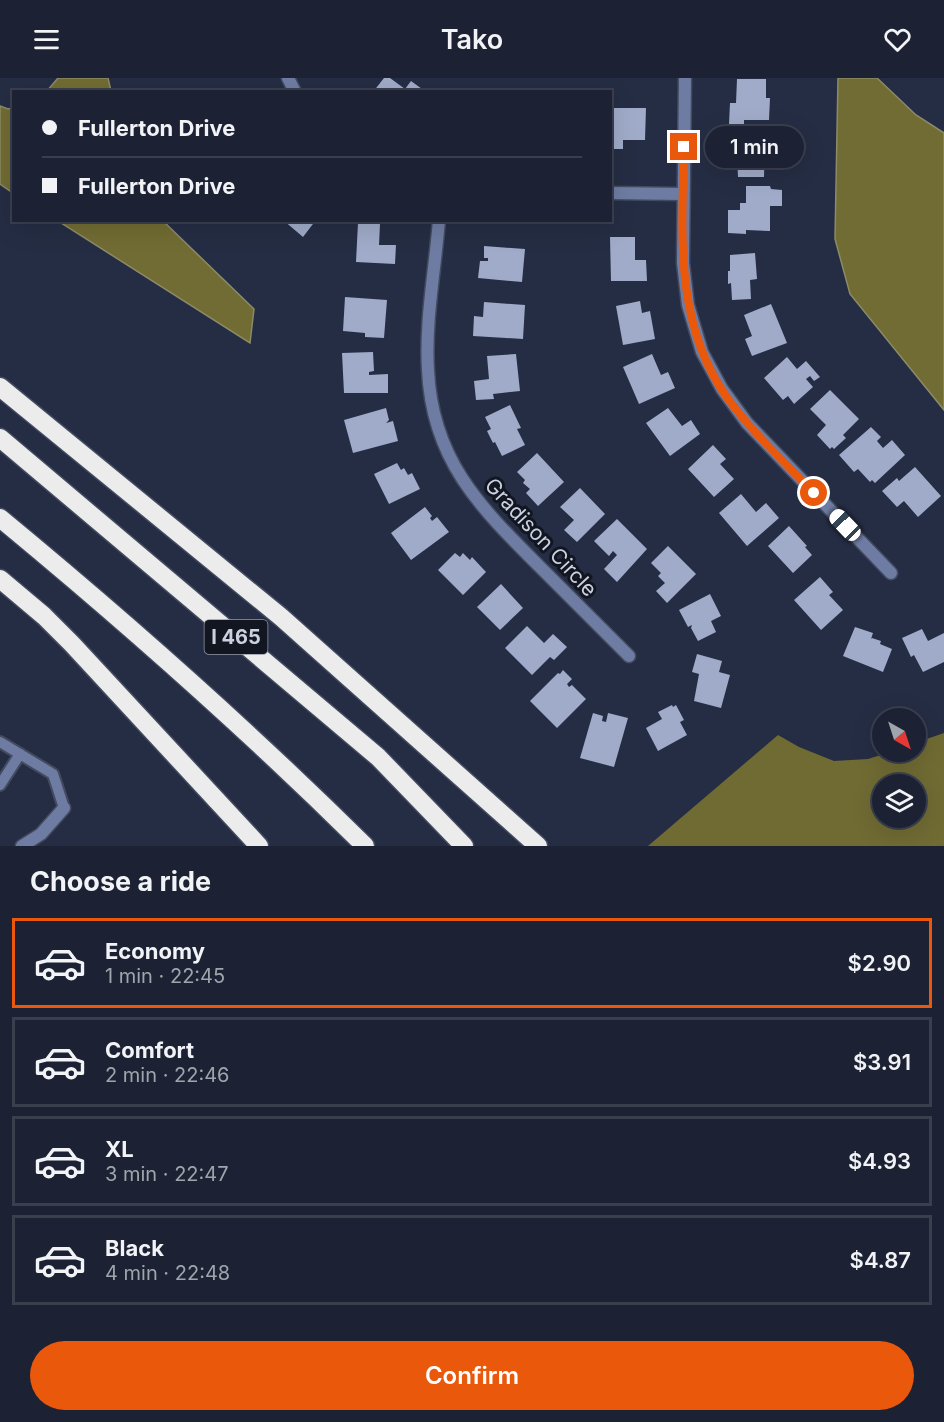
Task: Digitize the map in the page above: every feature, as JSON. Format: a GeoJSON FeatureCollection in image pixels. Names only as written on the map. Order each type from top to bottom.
{"type":"FeatureCollection","features":[{"type":"Feature","properties":{"kind":"highway"},"geometry":{"type":"LineString","coordinates":[[0,387],[281,616],[538,846]]}},
{"type":"Feature","properties":{"kind":"highway","name":"I 465"},"geometry":{"type":"LineString","coordinates":[[0,438],[378,757],[464,846]]}},
{"type":"Feature","properties":{"kind":"highway","name":"I 465"},"geometry":{"type":"LineString","coordinates":[[0,518],[203,693],[365,846]]}},
{"type":"Feature","properties":{"kind":"highway"},"geometry":{"type":"LineString","coordinates":[[0,579],[44,616],[72,644],[259,846]]}},
{"type":"Feature","properties":{"kind":"street"},"geometry":{"type":"LineString","coordinates":[[685,78],[683,194],[685,288],[694,329],[713,375],[727,398],[747,423],[891,573]]}},
{"type":"Feature","properties":{"kind":"street"},"geometry":{"type":"LineString","coordinates":[[612,193],[683,194]]}},
{"type":"Feature","properties":{"kind":"street","name":"Gradison Circle"},"geometry":{"type":"LineString","coordinates":[[439,222],[428,337],[428,371],[434,413],[448,453],[468,489],[489,516],[629,656]]}},
{"type":"Feature","properties":{"kind":"street"},"geometry":{"type":"LineString","coordinates":[[22,846],[41,834],[64,808]]}},
{"type":"Feature","properties":{"kind":"lane"},"geometry":{"type":"LineString","coordinates":[[0,742],[52,774],[64,808]]}},
{"type":"Feature","properties":{"kind":"lane"},"geometry":{"type":"LineString","coordinates":[[0,785],[20,754]]}},
{"type":"Feature","properties":{"kind":"shaded area"},"geometry":{"type":"Polygon","coordinates":[[[58,78],[108,78],[111,90],[48,90],[58,78]]]}},
{"type":"Feature","properties":{"kind":"shaded area"},"geometry":{"type":"Polygon","coordinates":[[[838,78],[877,78],[916,115],[944,133],[944,410],[850,294],[835,239],[838,78]]]}},
{"type":"Feature","properties":{"kind":"shaded area"},"geometry":{"type":"Polygon","coordinates":[[[0,106],[12,108],[12,192],[0,184],[0,106]]]}},
{"type":"Feature","properties":{"kind":"shaded area"},"geometry":{"type":"Polygon","coordinates":[[[60,222],[164,222],[254,309],[250,343],[60,222]]]}},
{"type":"Feature","properties":{"kind":"shaded area"},"geometry":{"type":"Polygon","coordinates":[[[944,733],[944,846],[648,846],[778,735],[799,747],[834,761],[872,758],[872,762],[926,762],[926,739],[944,733]]]}},
{"type":"Feature","properties":{"kind":"building"},"geometry":{"type":"Polygon","coordinates":[[[384,78],[390,78],[405,89],[411,81],[422,89],[421,90],[375,90],[384,78]]]}},
{"type":"Feature","properties":{"kind":"building"},"geometry":{"type":"Polygon","coordinates":[[[737,79],[766,79],[766,98],[770,98],[769,120],[744,120],[744,124],[729,124],[730,103],[736,103],[737,79]]]}},
{"type":"Feature","properties":{"kind":"building"},"geometry":{"type":"Polygon","coordinates":[[[612,108],[646,108],[645,140],[623,140],[623,149],[612,149],[612,108]]]}},
{"type":"Feature","properties":{"kind":"building"},"geometry":{"type":"Polygon","coordinates":[[[727,136],[765,136],[764,177],[738,177],[737,156],[727,156],[727,136]]]}},
{"type":"Feature","properties":{"kind":"building"},"geometry":{"type":"Polygon","coordinates":[[[746,186],[770,186],[771,189],[782,190],[782,206],[770,206],[770,231],[746,230],[746,234],[728,233],[728,210],[740,210],[740,203],[746,203],[746,186]]]}},
{"type":"Feature","properties":{"kind":"building"},"geometry":{"type":"Polygon","coordinates":[[[285,222],[314,222],[303,237],[285,222]]]}},
{"type":"Feature","properties":{"kind":"building"},"geometry":{"type":"Polygon","coordinates":[[[358,223],[380,224],[379,245],[396,245],[395,264],[356,262],[358,223]]]}},
{"type":"Feature","properties":{"kind":"building"},"geometry":{"type":"Polygon","coordinates":[[[610,237],[635,237],[635,260],[646,260],[647,281],[611,281],[610,237]]]}},
{"type":"Feature","properties":{"kind":"building"},"geometry":{"type":"Polygon","coordinates":[[[484,246],[525,249],[522,282],[478,278],[480,261],[488,261],[488,258],[484,258],[484,246]]]}},
{"type":"Feature","properties":{"kind":"building"},"geometry":{"type":"Polygon","coordinates":[[[755,253],[757,279],[750,280],[751,299],[732,300],[731,283],[728,284],[730,255],[755,253]]]}},
{"type":"Feature","properties":{"kind":"building"},"geometry":{"type":"Polygon","coordinates":[[[345,297],[387,300],[384,338],[365,337],[365,333],[343,331],[345,297]]]}},
{"type":"Feature","properties":{"kind":"building"},"geometry":{"type":"Polygon","coordinates":[[[640,301],[642,313],[650,311],[655,339],[623,345],[616,306],[640,301]]]}},
{"type":"Feature","properties":{"kind":"building"},"geometry":{"type":"Polygon","coordinates":[[[484,302],[525,305],[523,339],[473,336],[474,316],[483,317],[484,302]]]}},
{"type":"Feature","properties":{"kind":"building"},"geometry":{"type":"Polygon","coordinates":[[[771,304],[787,343],[752,356],[745,339],[752,336],[744,315],[771,304]]]}},
{"type":"Feature","properties":{"kind":"building"},"geometry":{"type":"Polygon","coordinates":[[[373,352],[374,371],[369,372],[369,375],[388,374],[388,393],[344,393],[342,353],[373,352]]]}},
{"type":"Feature","properties":{"kind":"building"},"geometry":{"type":"Polygon","coordinates":[[[516,354],[520,391],[493,394],[494,399],[476,400],[474,381],[489,379],[487,356],[516,354]]]}},
{"type":"Feature","properties":{"kind":"building"},"geometry":{"type":"Polygon","coordinates":[[[652,354],[661,375],[668,372],[675,388],[639,404],[623,367],[652,354]]]}},
{"type":"Feature","properties":{"kind":"building"},"geometry":{"type":"Polygon","coordinates":[[[787,357],[797,369],[806,361],[820,377],[814,381],[810,376],[806,379],[813,387],[794,404],[788,396],[783,400],[764,378],[787,357]]]}},
{"type":"Feature","properties":{"kind":"building"},"geometry":{"type":"Polygon","coordinates":[[[830,390],[859,419],[843,435],[846,438],[834,449],[832,447],[830,449],[817,435],[826,425],[810,409],[830,390]]]}},
{"type":"Feature","properties":{"kind":"building"},"geometry":{"type":"Polygon","coordinates":[[[510,405],[521,428],[517,429],[525,445],[502,456],[487,431],[491,429],[485,417],[510,405]]]}},
{"type":"Feature","properties":{"kind":"building"},"geometry":{"type":"Polygon","coordinates":[[[386,408],[389,420],[386,423],[393,421],[398,441],[353,453],[344,420],[386,408]]]}},
{"type":"Feature","properties":{"kind":"building"},"geometry":{"type":"Polygon","coordinates":[[[668,408],[682,426],[691,420],[700,434],[670,456],[646,423],[668,408]]]}},
{"type":"Feature","properties":{"kind":"building"},"geometry":{"type":"Polygon","coordinates":[[[871,427],[881,437],[877,441],[883,448],[892,440],[905,455],[875,483],[872,480],[870,482],[858,469],[854,472],[839,455],[871,427]]]}},
{"type":"Feature","properties":{"kind":"building"},"geometry":{"type":"Polygon","coordinates":[[[713,445],[726,459],[720,464],[734,479],[714,497],[688,469],[713,445]]]}},
{"type":"Feature","properties":{"kind":"building"},"geometry":{"type":"Polygon","coordinates":[[[537,453],[564,482],[538,506],[526,493],[530,489],[523,483],[525,480],[517,472],[537,453]]]}},
{"type":"Feature","properties":{"kind":"building"},"geometry":{"type":"Polygon","coordinates":[[[397,463],[408,475],[412,473],[420,489],[389,504],[374,474],[397,463]]]}},
{"type":"Feature","properties":{"kind":"building"},"geometry":{"type":"Polygon","coordinates":[[[915,467],[941,496],[918,517],[904,501],[897,507],[882,491],[897,478],[899,481],[915,467]]]}},
{"type":"Feature","properties":{"kind":"building"},"geometry":{"type":"Polygon","coordinates":[[[580,488],[605,514],[577,542],[564,530],[574,520],[560,507],[580,488]]]}},
{"type":"Feature","properties":{"kind":"building"},"geometry":{"type":"Polygon","coordinates":[[[741,494],[756,512],[766,503],[779,518],[747,546],[719,513],[741,494]]]}},
{"type":"Feature","properties":{"kind":"building"},"geometry":{"type":"Polygon","coordinates":[[[425,507],[432,516],[430,518],[432,521],[437,517],[449,532],[411,560],[391,533],[425,507]]]}},
{"type":"Feature","properties":{"kind":"building"},"geometry":{"type":"Polygon","coordinates":[[[617,519],[647,549],[617,582],[604,569],[617,555],[613,551],[609,556],[594,541],[617,519]]]}},
{"type":"Feature","properties":{"kind":"building"},"geometry":{"type":"Polygon","coordinates":[[[789,526],[812,555],[793,573],[768,546],[789,526]]]}},
{"type":"Feature","properties":{"kind":"building"},"geometry":{"type":"Polygon","coordinates":[[[668,546],[696,574],[667,603],[656,591],[665,583],[658,576],[661,573],[651,563],[668,546]]]}},
{"type":"Feature","properties":{"kind":"building"},"geometry":{"type":"Polygon","coordinates":[[[455,553],[460,557],[463,553],[470,560],[472,557],[486,572],[463,595],[438,570],[455,553]]]}},
{"type":"Feature","properties":{"kind":"building"},"geometry":{"type":"Polygon","coordinates":[[[820,577],[833,592],[829,595],[843,610],[821,630],[794,600],[820,577]]]}},
{"type":"Feature","properties":{"kind":"building"},"geometry":{"type":"Polygon","coordinates":[[[501,584],[523,608],[500,630],[477,607],[501,584]]]}},
{"type":"Feature","properties":{"kind":"building"},"geometry":{"type":"Polygon","coordinates":[[[710,594],[721,616],[711,621],[716,632],[698,641],[691,628],[692,625],[688,627],[679,610],[710,594]]]}},
{"type":"Feature","properties":{"kind":"building"},"geometry":{"type":"Polygon","coordinates":[[[527,626],[544,643],[553,634],[567,647],[554,660],[550,657],[532,675],[505,648],[527,626]]]}},
{"type":"Feature","properties":{"kind":"building"},"geometry":{"type":"Polygon","coordinates":[[[855,627],[873,633],[871,639],[881,641],[880,644],[892,649],[883,672],[843,656],[855,627]]]}},
{"type":"Feature","properties":{"kind":"building"},"geometry":{"type":"Polygon","coordinates":[[[922,629],[928,641],[944,633],[944,662],[923,672],[914,655],[911,657],[902,638],[922,629]]]}},
{"type":"Feature","properties":{"kind":"building"},"geometry":{"type":"Polygon","coordinates":[[[697,654],[722,661],[719,672],[730,675],[721,708],[694,701],[699,674],[692,672],[697,654]]]}},
{"type":"Feature","properties":{"kind":"building"},"geometry":{"type":"Polygon","coordinates":[[[563,670],[572,679],[567,684],[569,687],[572,685],[586,699],[557,728],[530,701],[563,670]]]}},
{"type":"Feature","properties":{"kind":"building"},"geometry":{"type":"Polygon","coordinates":[[[672,705],[673,707],[676,705],[684,720],[680,722],[687,735],[658,751],[646,728],[662,719],[658,712],[672,705]]]}},
{"type":"Feature","properties":{"kind":"building"},"geometry":{"type":"Polygon","coordinates":[[[593,713],[603,716],[602,721],[606,722],[608,713],[628,718],[614,767],[580,758],[593,713]]]}},
{"type":"Feature","properties":{"kind":"route"},"geometry":{"type":"LineString","coordinates":[[684,147],[685,288],[702,352],[713,375],[737,411],[814,493]]}}]}
